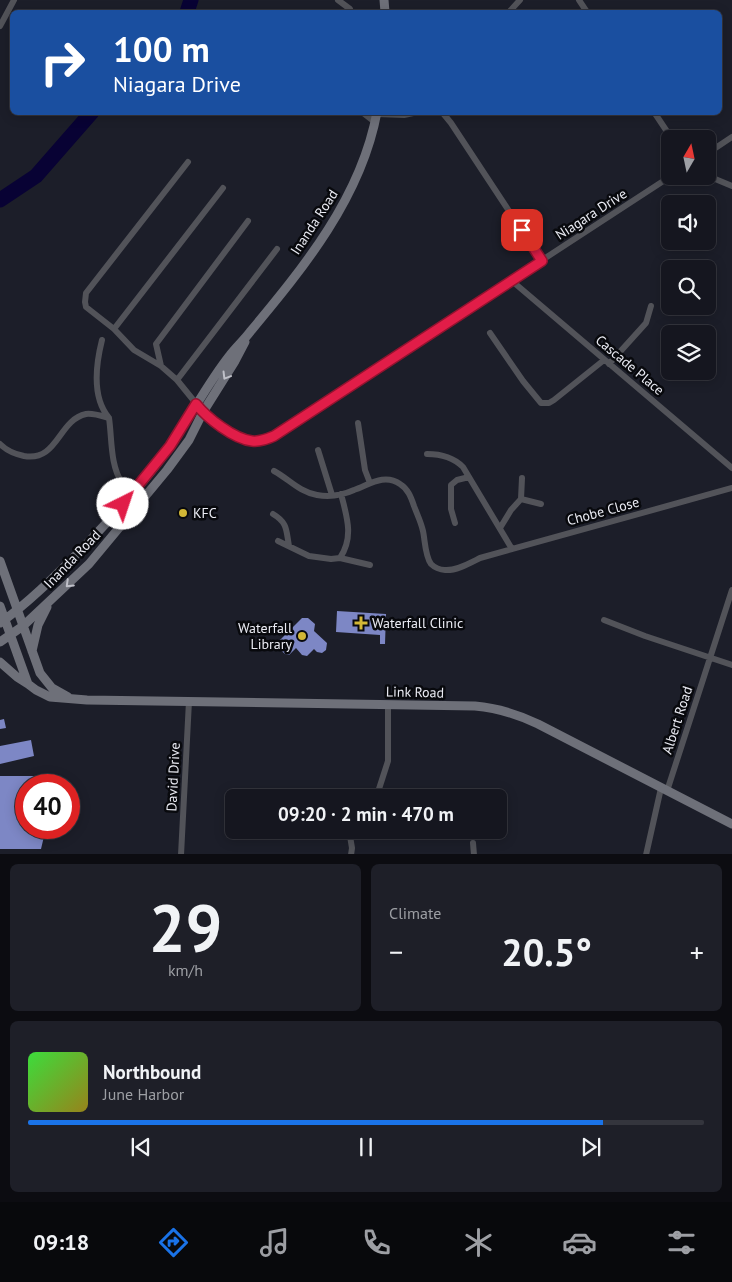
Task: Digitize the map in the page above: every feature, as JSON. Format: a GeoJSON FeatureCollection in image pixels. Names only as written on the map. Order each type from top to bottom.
{"type":"FeatureCollection","features":[{"type":"Feature","properties":{"kind":"street"},"geometry":{"type":"LineString","coordinates":[[0,26],[14,0]]}},
{"type":"Feature","properties":{"kind":"street"},"geometry":{"type":"LineString","coordinates":[[338,0],[350,10]]}},
{"type":"Feature","properties":{"kind":"street"},"geometry":{"type":"LineString","coordinates":[[510,0],[511,10]]}},
{"type":"Feature","properties":{"kind":"street"},"geometry":{"type":"LineString","coordinates":[[511,10],[520,0]]}},
{"type":"Feature","properties":{"kind":"street"},"geometry":{"type":"LineString","coordinates":[[376,116],[404,115]]}},
{"type":"Feature","properties":{"kind":"street"},"geometry":{"type":"LineString","coordinates":[[444,115],[542,261]]}},
{"type":"Feature","properties":{"kind":"street"},"geometry":{"type":"LineString","coordinates":[[656,115],[666,130]]}},
{"type":"Feature","properties":{"kind":"street","name":"Inanda Road"},"geometry":{"type":"LineString","coordinates":[[2,621],[17,611],[69,562],[133,492],[170,446],[230,354],[318,246],[340,211],[367,151],[376,116]]}},
{"type":"Feature","properties":{"kind":"street"},"geometry":{"type":"LineString","coordinates":[[716,148],[732,137]]}},
{"type":"Feature","properties":{"kind":"street","name":"Niagara Drive"},"geometry":{"type":"LineString","coordinates":[[188,162],[86,292],[86,307],[114,329],[134,350],[161,366],[177,380],[203,412],[239,438],[252,442],[262,441],[274,436],[661,183]]}},
{"type":"Feature","properties":{"kind":"street"},"geometry":{"type":"LineString","coordinates":[[716,179],[732,186]]}},
{"type":"Feature","properties":{"kind":"street"},"geometry":{"type":"LineString","coordinates":[[114,329],[223,188]]}},
{"type":"Feature","properties":{"kind":"street"},"geometry":{"type":"LineString","coordinates":[[161,366],[156,344],[248,221]]}},
{"type":"Feature","properties":{"kind":"street"},"geometry":{"type":"LineString","coordinates":[[177,380],[277,249]]}},
{"type":"Feature","properties":{"kind":"street","name":"Cascade Place"},"geometry":{"type":"LineString","coordinates":[[512,281],[732,468]]}},
{"type":"Feature","properties":{"kind":"street"},"geometry":{"type":"LineString","coordinates":[[490,332],[528,388],[541,403],[549,403],[607,362],[646,323],[651,306]]}},
{"type":"Feature","properties":{"kind":"street","name":"Inanda Road"},"geometry":{"type":"LineString","coordinates":[[0,642],[23,626],[89,564],[144,499],[190,440],[203,412],[235,361],[249,333]]}},
{"type":"Feature","properties":{"kind":"street"},"geometry":{"type":"LineString","coordinates":[[102,340],[98,361],[98,386],[104,412],[109,418],[117,471],[121,483],[144,499]]}},
{"type":"Feature","properties":{"kind":"street"},"geometry":{"type":"LineString","coordinates":[[0,444],[7,451],[33,458],[44,454],[75,420],[86,414],[109,418]]}},
{"type":"Feature","properties":{"kind":"street"},"geometry":{"type":"LineString","coordinates":[[358,423],[370,483]]}},
{"type":"Feature","properties":{"kind":"street"},"geometry":{"type":"LineString","coordinates":[[318,450],[332,495]]}},
{"type":"Feature","properties":{"kind":"street"},"geometry":{"type":"LineString","coordinates":[[427,454],[439,454],[452,459],[463,467],[512,549]]}},
{"type":"Feature","properties":{"kind":"street","name":"Chobe Close"},"geometry":{"type":"LineString","coordinates":[[274,472],[300,490],[317,495],[341,494],[380,480],[390,479],[399,483],[407,489],[422,529],[428,559],[436,568],[443,570],[451,570],[480,558],[732,488]]}},
{"type":"Feature","properties":{"kind":"street"},"geometry":{"type":"LineString","coordinates":[[455,523],[451,509],[451,485],[457,480],[469,477]]}},
{"type":"Feature","properties":{"kind":"street"},"geometry":{"type":"LineString","coordinates":[[500,528],[511,510],[521,499],[522,478]]}},
{"type":"Feature","properties":{"kind":"street"},"geometry":{"type":"LineString","coordinates":[[340,558],[349,536],[349,526],[341,494]]}},
{"type":"Feature","properties":{"kind":"street"},"geometry":{"type":"LineString","coordinates":[[521,499],[541,504]]}},
{"type":"Feature","properties":{"kind":"street"},"geometry":{"type":"LineString","coordinates":[[273,514],[282,520],[285,525],[289,546]]}},
{"type":"Feature","properties":{"kind":"street"},"geometry":{"type":"LineString","coordinates":[[278,541],[309,556],[340,558],[370,565]]}},
{"type":"Feature","properties":{"kind":"street"},"geometry":{"type":"LineString","coordinates":[[0,561],[40,673],[46,682],[70,699]]}},
{"type":"Feature","properties":{"kind":"street","name":"Albert Road"},"geometry":{"type":"LineString","coordinates":[[646,854],[664,789],[732,590]]}},
{"type":"Feature","properties":{"kind":"street"},"geometry":{"type":"LineString","coordinates":[[32,654],[38,625],[51,600]]}},
{"type":"Feature","properties":{"kind":"street"},"geometry":{"type":"LineString","coordinates":[[0,606],[2,621],[11,635],[28,684]]}},
{"type":"Feature","properties":{"kind":"street"},"geometry":{"type":"LineString","coordinates":[[604,620],[732,665]]}},
{"type":"Feature","properties":{"kind":"street","name":"Link Road"},"geometry":{"type":"LineString","coordinates":[[0,662],[36,690],[50,697],[70,699],[475,706],[502,710],[516,714],[732,824]]}},
{"type":"Feature","properties":{"kind":"street"},"geometry":{"type":"LineString","coordinates":[[36,690],[46,682]]}},
{"type":"Feature","properties":{"kind":"street","name":"David Drive"},"geometry":{"type":"LineString","coordinates":[[181,854],[189,700]]}},
{"type":"Feature","properties":{"kind":"street"},"geometry":{"type":"LineString","coordinates":[[379,789],[388,761],[388,705]]}},
{"type":"Feature","properties":{"kind":"street"},"geometry":{"type":"LineString","coordinates":[[350,839],[351,854]]}},
{"type":"Feature","properties":{"kind":"street"},"geometry":{"type":"LineString","coordinates":[[473,843],[474,854]]}},
{"type":"Feature","properties":{"kind":"building","name":"Waterfall Clinic"},"geometry":{"type":"Polygon","coordinates":[[[337,611],[386,614],[385,644],[380,644],[380,635],[336,632],[337,611]]]}},
{"type":"Feature","properties":{"kind":"building","name":"Waterfall Library"},"geometry":{"type":"Polygon","coordinates":[[[302,618],[308,618],[315,624],[314,631],[327,643],[326,650],[322,653],[314,649],[307,656],[302,655],[296,648],[289,655],[277,647],[278,642],[302,618]]]}},
{"type":"Feature","properties":{"kind":"building"},"geometry":{"type":"Polygon","coordinates":[[[4,719],[6,728],[0,729],[0,720],[4,719]]]}},
{"type":"Feature","properties":{"kind":"building"},"geometry":{"type":"Polygon","coordinates":[[[31,740],[34,756],[0,764],[0,746],[31,740]]]}},
{"type":"Feature","properties":{"kind":"building"},"geometry":{"type":"Polygon","coordinates":[[[0,776],[15,776],[15,839],[43,839],[41,849],[0,849],[0,776]]]}},
{"type":"Feature","properties":{"kind":"waterway"},"geometry":{"type":"LineString","coordinates":[[188,10],[191,0]]}},
{"type":"Feature","properties":{"kind":"waterway"},"geometry":{"type":"LineString","coordinates":[[0,200],[36,176],[89,115]]}},
{"type":"Feature","properties":{"kind":"place","name":"KFC"},"geometry":{"type":"Point","coordinates":[183,513]}},
{"type":"Feature","properties":{"kind":"place","name":"Waterfall Clinic"},"geometry":{"type":"Point","coordinates":[361,623]}},
{"type":"Feature","properties":{"kind":"place","name":"Waterfall Library"},"geometry":{"type":"Point","coordinates":[302,636]}},
{"type":"Feature","properties":{"kind":"route"},"geometry":{"type":"LineString","coordinates":[[123,504],[170,446],[196,404],[223,428],[239,438],[252,442],[262,441],[274,436],[542,261],[522,230]]}}]}
